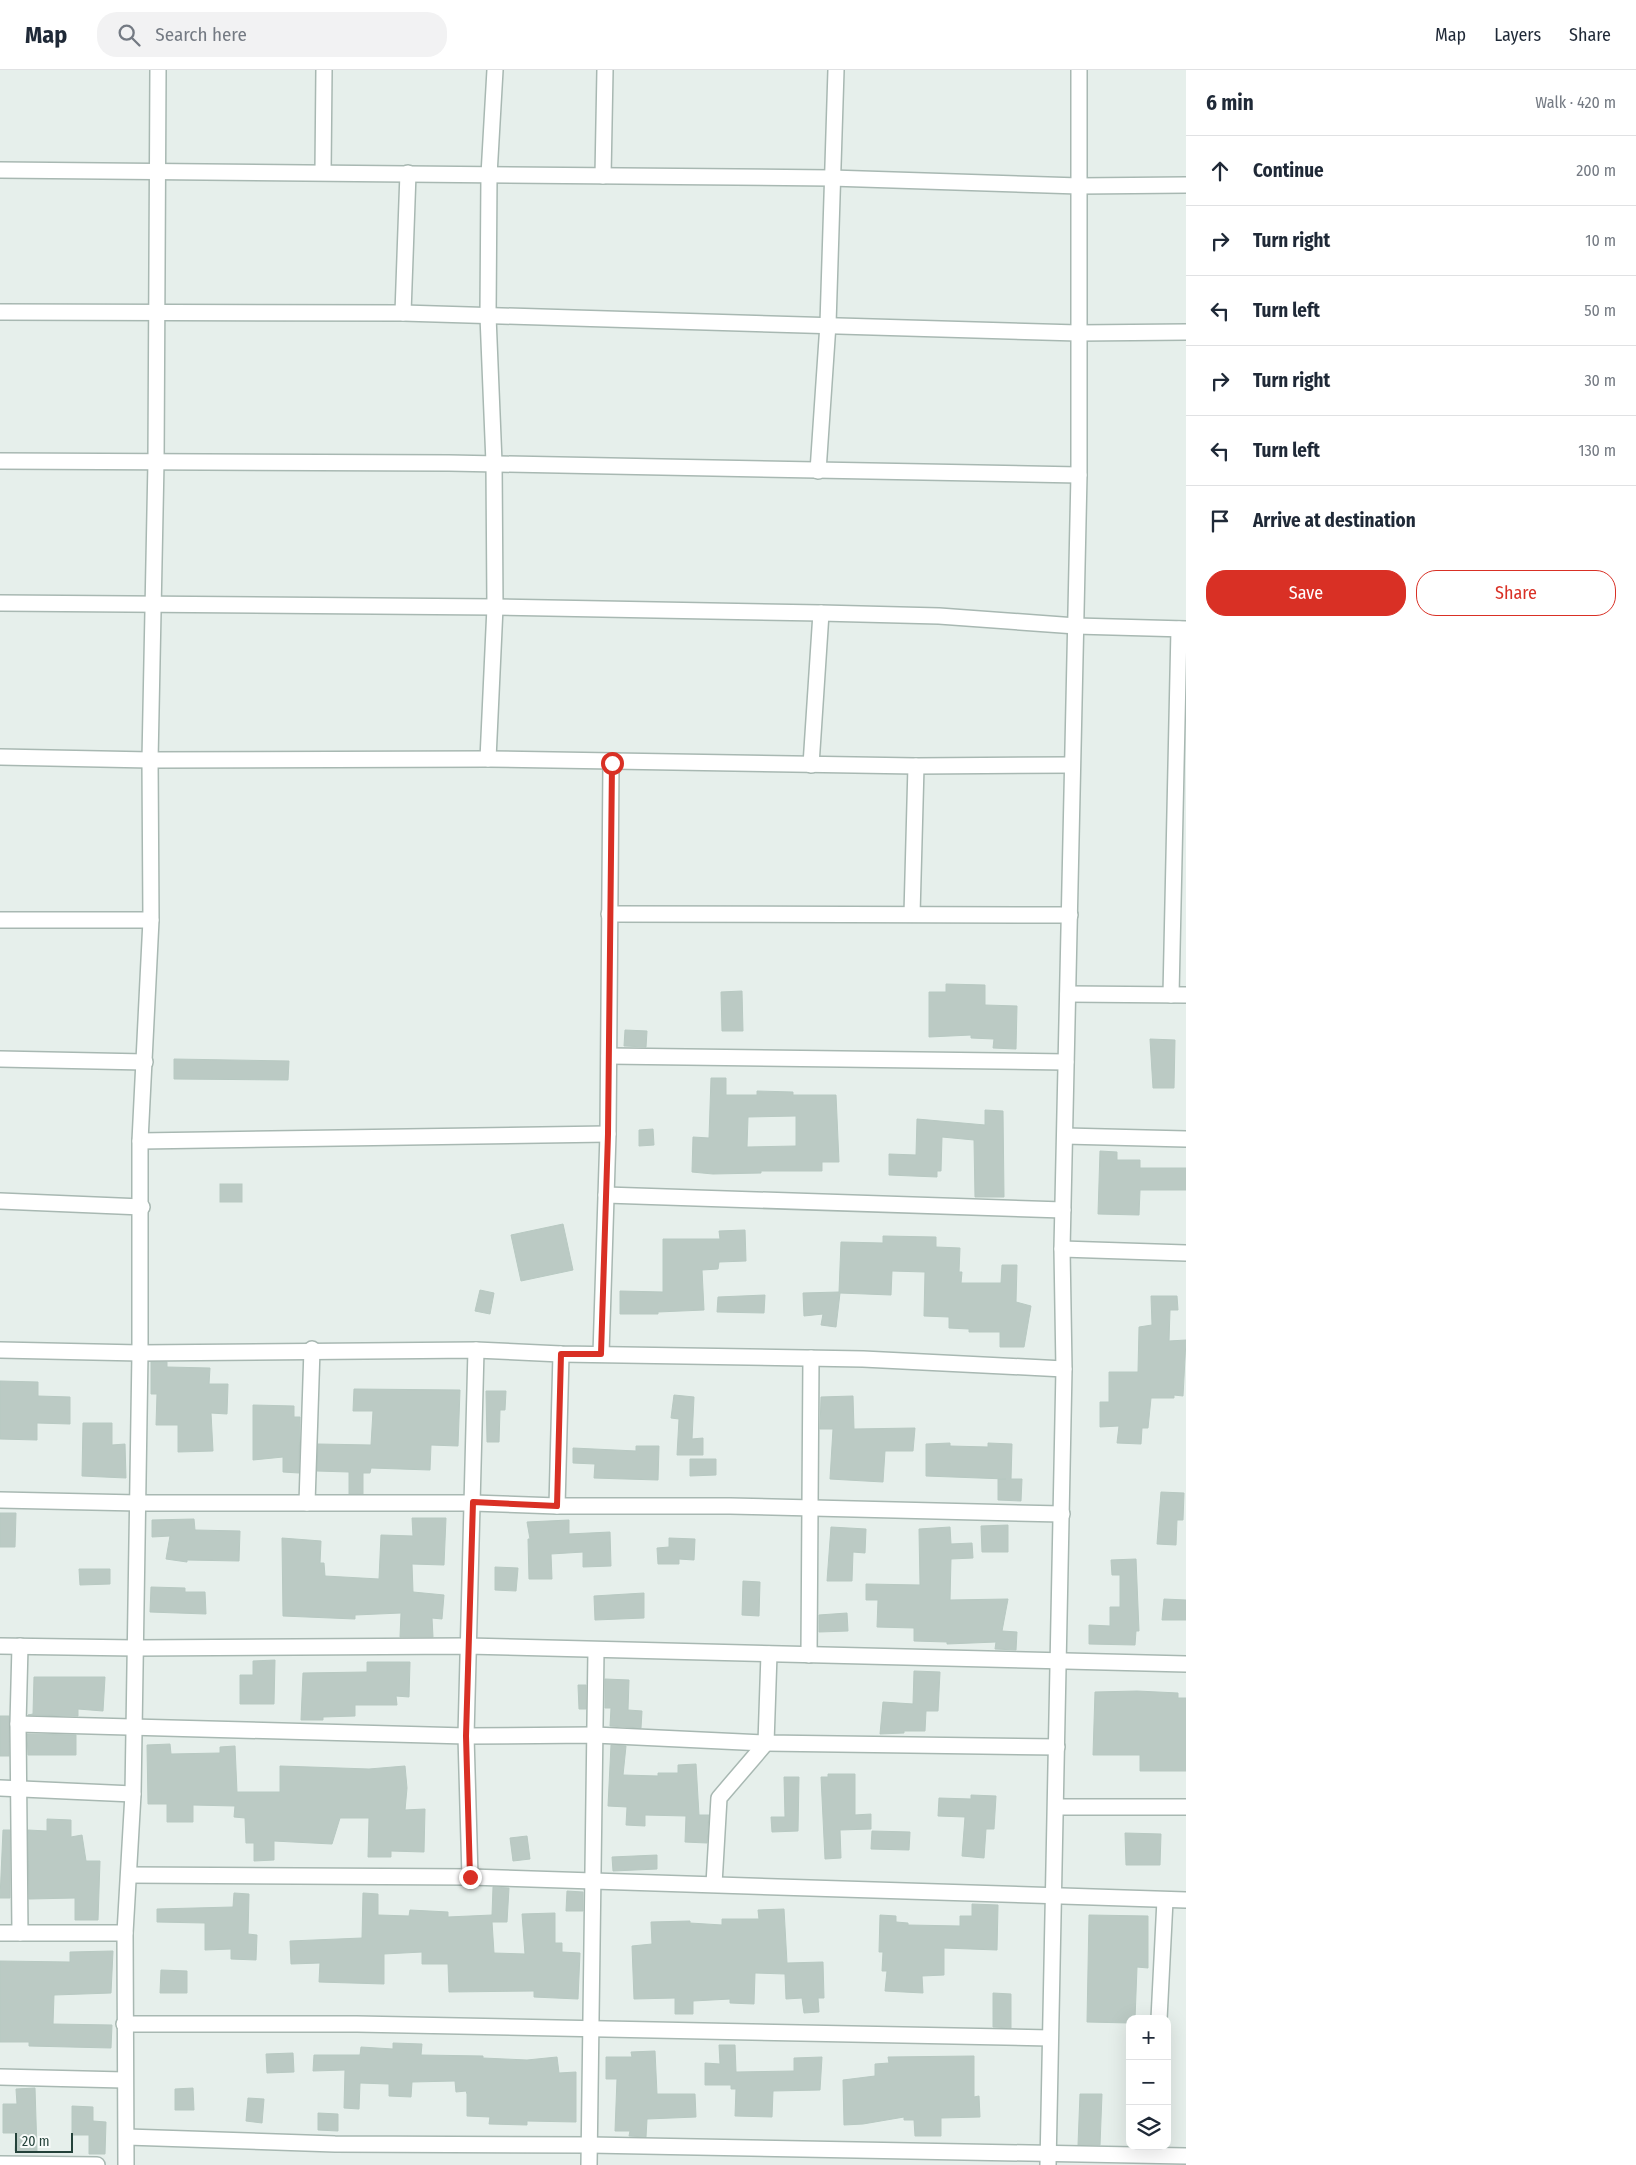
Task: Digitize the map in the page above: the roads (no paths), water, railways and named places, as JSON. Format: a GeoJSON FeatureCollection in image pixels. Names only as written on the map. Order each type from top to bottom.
{"type":"FeatureCollection","features":[{"type":"Feature","properties":{"kind":"street"},"geometry":{"type":"LineString","coordinates":[[126,2165],[127,2137],[124,2080],[125,1933],[133,1794],[142,1207],[140,1141],[151,920],[150,760],[156,462],[155,314],[158,70]]}},
{"type":"Feature","properties":{"kind":"street"},"geometry":{"type":"LineString","coordinates":[[323,172],[324,70]]}},
{"type":"Feature","properties":{"kind":"street"},"geometry":{"type":"LineString","coordinates":[[488,759],[495,607],[494,464],[488,316],[489,175],[495,70]]}},
{"type":"Feature","properties":{"kind":"street"},"geometry":{"type":"LineString","coordinates":[[603,176],[605,70]]}},
{"type":"Feature","properties":{"kind":"street"},"geometry":{"type":"LineString","coordinates":[[818,471],[828,324],[831,178],[836,70]]}},
{"type":"Feature","properties":{"kind":"street"},"geometry":{"type":"LineString","coordinates":[[1048,2159],[1062,1514],[1064,1369],[1062,1249],[1079,475],[1079,70]]}},
{"type":"Feature","properties":{"kind":"street"},"geometry":{"type":"LineString","coordinates":[[0,170],[831,178],[1079,186],[1186,185]]}},
{"type":"Feature","properties":{"kind":"street"},"geometry":{"type":"LineString","coordinates":[[403,313],[408,173]]}},
{"type":"Feature","properties":{"kind":"street"},"geometry":{"type":"LineString","coordinates":[[0,312],[155,314],[403,313],[828,324],[1078,333],[1186,332]]}},
{"type":"Feature","properties":{"kind":"street"},"geometry":{"type":"LineString","coordinates":[[0,461],[494,464],[1079,475]]}},
{"type":"Feature","properties":{"kind":"street"},"geometry":{"type":"LineString","coordinates":[[0,603],[495,607],[820,613],[939,616],[1076,626],[1182,629],[1179,995],[1068,994]]}},
{"type":"Feature","properties":{"kind":"street"},"geometry":{"type":"LineString","coordinates":[[811,765],[820,613]]}},
{"type":"Feature","properties":{"kind":"street"},"geometry":{"type":"LineString","coordinates":[[0,756],[150,760],[488,759],[612,763],[916,766],[1072,765]]}},
{"type":"Feature","properties":{"kind":"street"},"geometry":{"type":"LineString","coordinates":[[601,1354],[608,1134],[612,763]]}},
{"type":"Feature","properties":{"kind":"street"},"geometry":{"type":"LineString","coordinates":[[912,914],[916,766]]}},
{"type":"Feature","properties":{"kind":"street"},"geometry":{"type":"LineString","coordinates":[[609,914],[1070,915]]}},
{"type":"Feature","properties":{"kind":"street"},"geometry":{"type":"LineString","coordinates":[[0,920],[151,920]]}},
{"type":"Feature","properties":{"kind":"street"},"geometry":{"type":"LineString","coordinates":[[609,1056],[1066,1062]]}},
{"type":"Feature","properties":{"kind":"street"},"geometry":{"type":"LineString","coordinates":[[0,1058],[145,1062]]}},
{"type":"Feature","properties":{"kind":"street"},"geometry":{"type":"LineString","coordinates":[[140,1141],[608,1134]]}},
{"type":"Feature","properties":{"kind":"street"},"geometry":{"type":"LineString","coordinates":[[1065,1136],[1186,1139]]}},
{"type":"Feature","properties":{"kind":"street"},"geometry":{"type":"LineString","coordinates":[[606,1195],[1063,1210]]}},
{"type":"Feature","properties":{"kind":"street"},"geometry":{"type":"LineString","coordinates":[[0,1201],[142,1207]]}},
{"type":"Feature","properties":{"kind":"street"},"geometry":{"type":"LineString","coordinates":[[1062,1249],[1186,1253]]}},
{"type":"Feature","properties":{"kind":"street"},"geometry":{"type":"LineString","coordinates":[[307,1503],[312,1349]]}},
{"type":"Feature","properties":{"kind":"street"},"geometry":{"type":"LineString","coordinates":[[0,1350],[140,1352],[312,1349],[476,1350],[561,1354],[811,1358],[1064,1369]]}},
{"type":"Feature","properties":{"kind":"street"},"geometry":{"type":"LineString","coordinates":[[470,1877],[466,1736],[467,1646],[473,1502],[476,1350]]}},
{"type":"Feature","properties":{"kind":"street"},"geometry":{"type":"LineString","coordinates":[[557,1506],[561,1354]]}},
{"type":"Feature","properties":{"kind":"street"},"geometry":{"type":"LineString","coordinates":[[809,1655],[811,1358]]}},
{"type":"Feature","properties":{"kind":"street"},"geometry":{"type":"LineString","coordinates":[[0,1500],[138,1503],[473,1502],[557,1506],[1062,1514]]}},
{"type":"Feature","properties":{"kind":"street"},"geometry":{"type":"LineString","coordinates":[[0,1646],[135,1648],[467,1646],[1186,1664]]}},
{"type":"Feature","properties":{"kind":"street"},"geometry":{"type":"LineString","coordinates":[[20,1646],[18,1724],[20,1933]]}},
{"type":"Feature","properties":{"kind":"street"},"geometry":{"type":"LineString","coordinates":[[589,2165],[596,1650]]}},
{"type":"Feature","properties":{"kind":"street"},"geometry":{"type":"LineString","coordinates":[[714,1884],[719,1798],[766,1743],[769,1654]]}},
{"type":"Feature","properties":{"kind":"street"},"geometry":{"type":"LineString","coordinates":[[18,1724],[466,1736],[595,1735],[766,1743],[1057,1747]]}},
{"type":"Feature","properties":{"kind":"street"},"geometry":{"type":"LineString","coordinates":[[0,1788],[133,1794]]}},
{"type":"Feature","properties":{"kind":"street"},"geometry":{"type":"LineString","coordinates":[[1056,1807],[1186,1807]]}},
{"type":"Feature","properties":{"kind":"street"},"geometry":{"type":"LineString","coordinates":[[128,1875],[470,1877],[1186,1900]]}},
{"type":"Feature","properties":{"kind":"street"},"geometry":{"type":"LineString","coordinates":[[1159,2015],[1165,1900]]}},
{"type":"Feature","properties":{"kind":"street"},"geometry":{"type":"LineString","coordinates":[[0,1933],[125,1933]]}},
{"type":"Feature","properties":{"kind":"street"},"geometry":{"type":"LineString","coordinates":[[124,2024],[357,2024],[1050,2038]]}},
{"type":"Feature","properties":{"kind":"street"},"geometry":{"type":"LineString","coordinates":[[0,2077],[124,2080]]}},
{"type":"Feature","properties":{"kind":"street"},"geometry":{"type":"LineString","coordinates":[[127,2137],[335,2144],[590,2145],[1048,2159],[1153,2151],[1186,2156]]}},
{"type":"Feature","properties":{"kind":"street"},"geometry":{"type":"LineString","coordinates":[[0,2164],[97,2165]]}}]}
